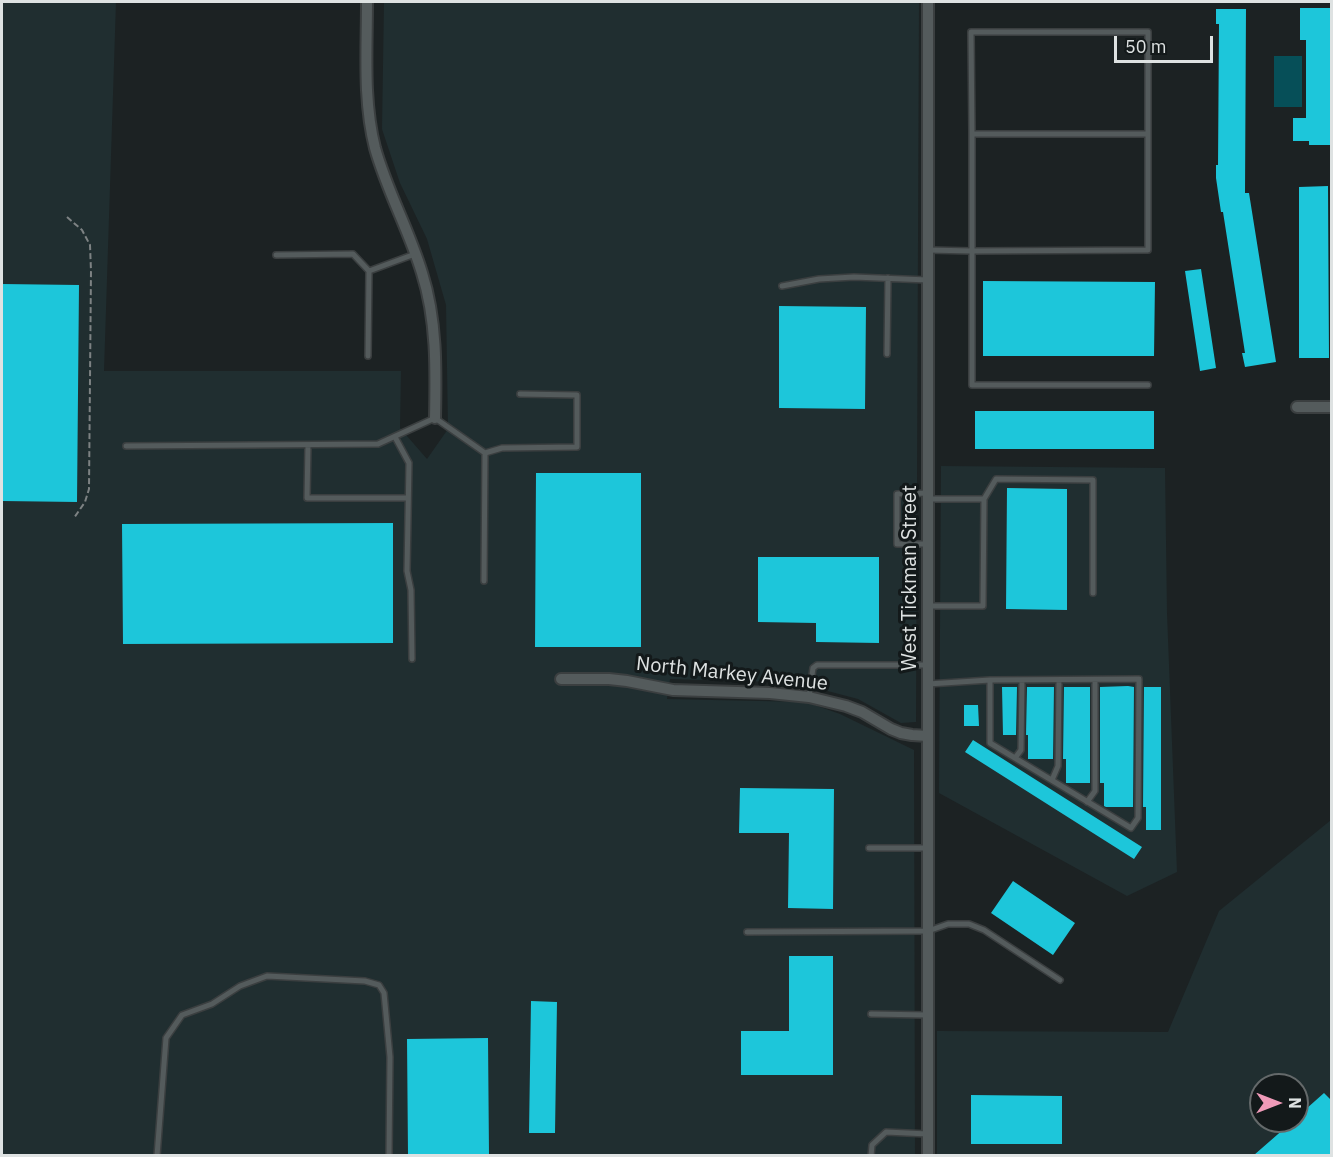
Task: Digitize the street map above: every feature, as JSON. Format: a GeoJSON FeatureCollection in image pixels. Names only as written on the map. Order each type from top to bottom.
{"type":"FeatureCollection","features":[{"type":"Feature","properties":{"kind":"street"},"geometry":{"type":"LineString","coordinates":[[367,2],[368,102],[375,147],[416,254],[429,300],[436,369],[435,418]]}},
{"type":"Feature","properties":{"kind":"street","name":"West Tickman Street"},"geometry":{"type":"LineString","coordinates":[[928,2],[928,1155]]}},
{"type":"Feature","properties":{"kind":"street"},"geometry":{"type":"LineString","coordinates":[[1297,407],[1332,407]]}},
{"type":"Feature","properties":{"kind":"street","name":"North Markey Avenue"},"geometry":{"type":"LineString","coordinates":[[561,679],[609,679],[673,690],[770,693],[809,697],[862,712],[902,733],[928,736]]}},
{"type":"Feature","properties":{"kind":"lane"},"geometry":{"type":"LineString","coordinates":[[928,250],[972,251],[1148,250],[1148,32],[971,32],[972,134],[972,251],[972,385],[1148,385]]}},
{"type":"Feature","properties":{"kind":"lane"},"geometry":{"type":"LineString","coordinates":[[972,134],[1148,134]]}},
{"type":"Feature","properties":{"kind":"lane"},"geometry":{"type":"LineString","coordinates":[[276,255],[353,254],[369,271],[368,356]]}},
{"type":"Feature","properties":{"kind":"lane"},"geometry":{"type":"LineString","coordinates":[[369,271],[416,254]]}},
{"type":"Feature","properties":{"kind":"lane"},"geometry":{"type":"LineString","coordinates":[[782,285],[819,279],[854,277],[928,280]]}},
{"type":"Feature","properties":{"kind":"lane"},"geometry":{"type":"LineString","coordinates":[[887,354],[888,278]]}},
{"type":"Feature","properties":{"kind":"lane"},"geometry":{"type":"LineString","coordinates":[[485,453],[501,448],[577,447],[577,395],[520,394]]}},
{"type":"Feature","properties":{"kind":"lane"},"geometry":{"type":"LineString","coordinates":[[126,446],[378,444],[435,418],[485,453]]}},
{"type":"Feature","properties":{"kind":"lane"},"geometry":{"type":"LineString","coordinates":[[395,437],[409,463],[407,571],[411,590],[412,659]]}},
{"type":"Feature","properties":{"kind":"lane"},"geometry":{"type":"LineString","coordinates":[[308,445],[307,498],[408,498]]}},
{"type":"Feature","properties":{"kind":"lane"},"geometry":{"type":"LineString","coordinates":[[484,580],[485,453]]}},
{"type":"Feature","properties":{"kind":"lane"},"geometry":{"type":"LineString","coordinates":[[928,606],[983,606],[984,500],[996,479],[1093,480],[1093,593]]}},
{"type":"Feature","properties":{"kind":"lane"},"geometry":{"type":"LineString","coordinates":[[928,544],[897,544],[897,494],[984,500]]}},
{"type":"Feature","properties":{"kind":"lane"},"geometry":{"type":"LineString","coordinates":[[809,697],[813,668],[817,665],[928,665]]}},
{"type":"Feature","properties":{"kind":"lane"},"geometry":{"type":"LineString","coordinates":[[928,684],[990,680],[1139,680],[1138,818],[1131,828],[990,743],[990,680]]}},
{"type":"Feature","properties":{"kind":"lane"},"geometry":{"type":"LineString","coordinates":[[1016,758],[1021,750],[1022,680]]}},
{"type":"Feature","properties":{"kind":"lane"},"geometry":{"type":"LineString","coordinates":[[1052,780],[1058,766],[1059,680]]}},
{"type":"Feature","properties":{"kind":"lane"},"geometry":{"type":"LineString","coordinates":[[1088,802],[1095,791],[1095,680]]}},
{"type":"Feature","properties":{"kind":"lane"},"geometry":{"type":"LineString","coordinates":[[869,848],[928,848]]}},
{"type":"Feature","properties":{"kind":"lane"},"geometry":{"type":"LineString","coordinates":[[747,932],[928,931],[948,924],[969,924],[984,930],[1060,980]]}},
{"type":"Feature","properties":{"kind":"lane"},"geometry":{"type":"LineString","coordinates":[[157,1155],[166,1038],[182,1015],[212,1004],[240,986],[267,976],[365,981],[379,985],[384,993],[390,1057],[389,1155]]}},
{"type":"Feature","properties":{"kind":"lane"},"geometry":{"type":"LineString","coordinates":[[871,1014],[928,1015]]}},
{"type":"Feature","properties":{"kind":"lane"},"geometry":{"type":"LineString","coordinates":[[871,1155],[872,1145],[886,1132],[928,1134]]}},
{"type":"Feature","properties":{"kind":"path"},"geometry":{"type":"LineString","coordinates":[[68,217],[82,230],[90,245],[91,271],[89,489],[85,502],[74,518]]}},
{"type":"Feature","properties":{"kind":"shaded area"},"geometry":{"type":"Polygon","coordinates":[[[2,2],[116,2],[104,371],[401,371],[400,428],[427,459],[448,429],[446,305],[427,239],[400,183],[382,129],[384,2],[919,2],[916,722],[901,723],[858,699],[820,689],[776,682],[670,679],[667,699],[806,702],[840,714],[914,750],[915,1155],[2,1156],[2,2]]]}},
{"type":"Feature","properties":{"kind":"shaded area"},"geometry":{"type":"Polygon","coordinates":[[[1274,56],[1302,56],[1302,107],[1274,107],[1274,56]]]}},
{"type":"Feature","properties":{"kind":"shaded area"},"geometry":{"type":"Polygon","coordinates":[[[941,466],[1165,468],[1167,613],[1177,872],[1127,896],[939,793],[941,466]]]}},
{"type":"Feature","properties":{"kind":"shaded area"},"geometry":{"type":"Polygon","coordinates":[[[1331,820],[1331,1155],[937,1156],[937,1031],[1168,1032],[1219,911],[1331,820]]]}},
{"type":"Feature","properties":{"kind":"building"},"geometry":{"type":"Polygon","coordinates":[[[1300,8],[1332,8],[1332,145],[1309,145],[1309,141],[1293,141],[1293,118],[1306,118],[1306,40],[1300,40],[1300,8]]]}},
{"type":"Feature","properties":{"kind":"building"},"geometry":{"type":"Polygon","coordinates":[[[1216,9],[1246,9],[1245,193],[1249,193],[1276,362],[1245,367],[1242,353],[1245,353],[1216,178],[1219,24],[1216,24],[1216,9]]]}},
{"type":"Feature","properties":{"kind":"building"},"geometry":{"type":"Polygon","coordinates":[[[1328,186],[1329,358],[1299,358],[1299,187],[1328,186]]]}},
{"type":"Feature","properties":{"kind":"building"},"geometry":{"type":"Polygon","coordinates":[[[1201,269],[1216,368],[1200,371],[1185,271],[1201,269]]]}},
{"type":"Feature","properties":{"kind":"building"},"geometry":{"type":"Polygon","coordinates":[[[983,281],[1155,282],[1154,356],[983,356],[983,281]]]}},
{"type":"Feature","properties":{"kind":"building"},"geometry":{"type":"Polygon","coordinates":[[[2,284],[79,285],[77,502],[2,501],[2,284]]]}},
{"type":"Feature","properties":{"kind":"building"},"geometry":{"type":"Polygon","coordinates":[[[779,306],[866,307],[865,409],[779,408],[779,306]]]}},
{"type":"Feature","properties":{"kind":"building"},"geometry":{"type":"Polygon","coordinates":[[[975,411],[1154,411],[1154,449],[975,449],[975,411]]]}},
{"type":"Feature","properties":{"kind":"building"},"geometry":{"type":"Polygon","coordinates":[[[536,473],[641,473],[641,647],[535,647],[536,473]]]}},
{"type":"Feature","properties":{"kind":"building"},"geometry":{"type":"Polygon","coordinates":[[[1007,488],[1067,489],[1067,610],[1006,609],[1007,488]]]}},
{"type":"Feature","properties":{"kind":"building"},"geometry":{"type":"Polygon","coordinates":[[[393,523],[393,643],[123,644],[122,524],[393,523]]]}},
{"type":"Feature","properties":{"kind":"building"},"geometry":{"type":"Polygon","coordinates":[[[758,557],[879,557],[879,643],[816,642],[816,623],[758,622],[758,557]]]}},
{"type":"Feature","properties":{"kind":"building"},"geometry":{"type":"Polygon","coordinates":[[[1002,687],[1017,687],[1016,735],[1003,735],[1002,687]]]}},
{"type":"Feature","properties":{"kind":"building"},"geometry":{"type":"Polygon","coordinates":[[[1027,687],[1054,687],[1053,759],[1028,759],[1027,687]]]}},
{"type":"Feature","properties":{"kind":"building"},"geometry":{"type":"Polygon","coordinates":[[[1064,687],[1090,687],[1090,783],[1066,783],[1066,759],[1063,759],[1064,687]]]}},
{"type":"Feature","properties":{"kind":"building"},"geometry":{"type":"Polygon","coordinates":[[[1100,687],[1134,687],[1133,807],[1106,807],[1104,806],[1104,783],[1100,783],[1100,687]]]}},
{"type":"Feature","properties":{"kind":"building"},"geometry":{"type":"Polygon","coordinates":[[[1144,687],[1161,687],[1161,830],[1146,830],[1146,807],[1143,807],[1144,687]]]}},
{"type":"Feature","properties":{"kind":"building"},"geometry":{"type":"Polygon","coordinates":[[[964,705],[978,705],[979,726],[964,726],[964,705]]]}},
{"type":"Feature","properties":{"kind":"building"},"geometry":{"type":"Polygon","coordinates":[[[973,740],[1142,847],[1134,859],[965,752],[973,740]]]}},
{"type":"Feature","properties":{"kind":"building"},"geometry":{"type":"Polygon","coordinates":[[[740,788],[834,789],[833,909],[788,908],[789,833],[739,833],[740,788]]]}},
{"type":"Feature","properties":{"kind":"building"},"geometry":{"type":"Polygon","coordinates":[[[1013,881],[1075,923],[1053,955],[991,913],[1013,881]]]}},
{"type":"Feature","properties":{"kind":"building"},"geometry":{"type":"Polygon","coordinates":[[[789,956],[833,956],[833,1075],[741,1075],[741,1031],[789,1031],[789,956]]]}},
{"type":"Feature","properties":{"kind":"building"},"geometry":{"type":"Polygon","coordinates":[[[531,1001],[557,1002],[555,1133],[529,1133],[531,1001]]]}},
{"type":"Feature","properties":{"kind":"building"},"geometry":{"type":"Polygon","coordinates":[[[488,1038],[489,1155],[408,1155],[407,1039],[488,1038]]]}},
{"type":"Feature","properties":{"kind":"building"},"geometry":{"type":"Polygon","coordinates":[[[1324,1093],[1332,1101],[1332,1155],[1254,1155],[1279,1133],[1309,1133],[1309,1106],[1324,1093]]]}},
{"type":"Feature","properties":{"kind":"building"},"geometry":{"type":"Polygon","coordinates":[[[971,1095],[1062,1096],[1062,1144],[971,1144],[971,1095]]]}}]}
